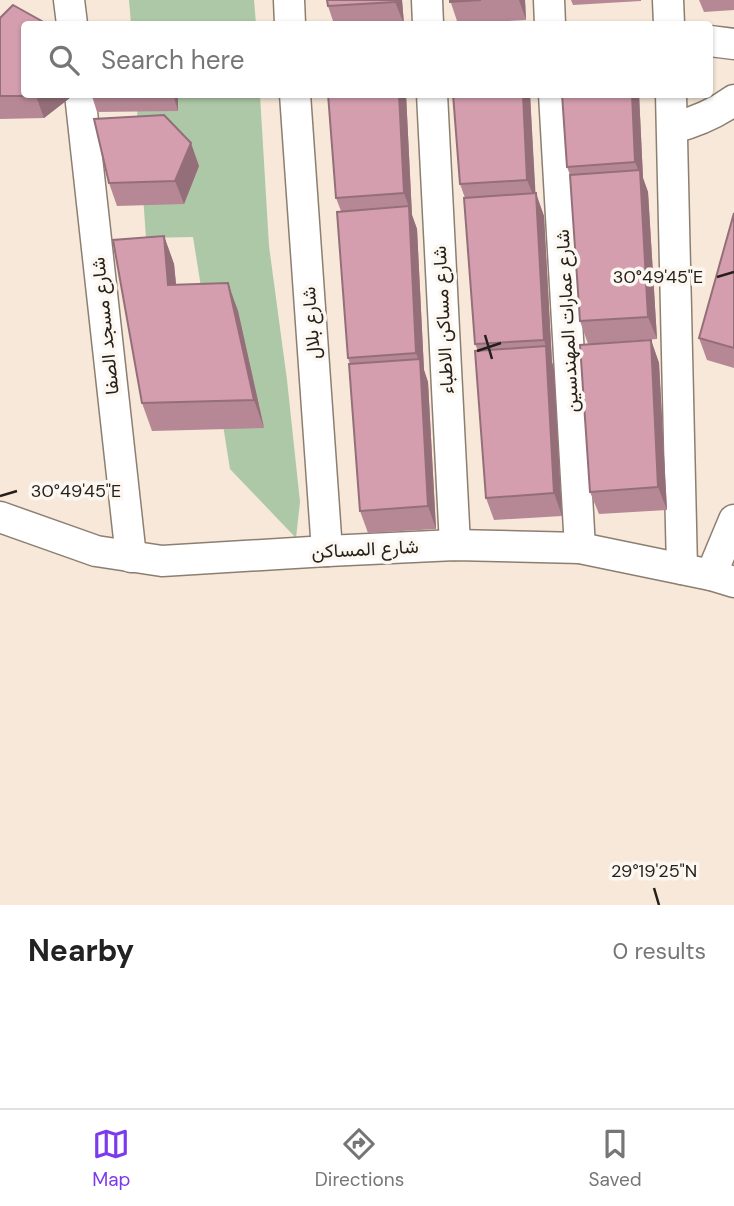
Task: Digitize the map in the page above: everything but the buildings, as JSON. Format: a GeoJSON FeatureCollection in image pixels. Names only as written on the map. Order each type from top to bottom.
{"type":"FeatureCollection","features":[{"type":"Feature","properties":{"kind":"street"},"geometry":{"type":"LineString","coordinates":[[69,0],[72,21]]}},
{"type":"Feature","properties":{"kind":"street"},"geometry":{"type":"LineString","coordinates":[[289,0],[290,21]]}},
{"type":"Feature","properties":{"kind":"street"},"geometry":{"type":"LineString","coordinates":[[427,0],[428,21]]}},
{"type":"Feature","properties":{"kind":"street"},"geometry":{"type":"LineString","coordinates":[[549,0],[550,21]]}},
{"type":"Feature","properties":{"kind":"street"},"geometry":{"type":"LineString","coordinates":[[668,0],[668,21]]}},
{"type":"Feature","properties":{"kind":"street"},"geometry":{"type":"LineString","coordinates":[[713,41],[734,44]]}},
{"type":"Feature","properties":{"kind":"street","name":"شارع مسجد الصفا"},"geometry":{"type":"LineString","coordinates":[[80,98],[131,557]]}},
{"type":"Feature","properties":{"kind":"street","name":"شارع بلال"},"geometry":{"type":"LineString","coordinates":[[295,98],[327,551]]}},
{"type":"Feature","properties":{"kind":"street","name":"شارع مساكن الاطباء"},"geometry":{"type":"LineString","coordinates":[[432,98],[455,545]]}},
{"type":"Feature","properties":{"kind":"street","name":"شارع عمارات المهندسين"},"geometry":{"type":"LineString","coordinates":[[554,98],[580,548]]}},
{"type":"Feature","properties":{"kind":"street"},"geometry":{"type":"LineString","coordinates":[[671,98],[682,569]]}},
{"type":"Feature","properties":{"kind":"street"},"geometry":{"type":"LineString","coordinates":[[673,128],[714,113],[734,100]]}},
{"type":"Feature","properties":{"kind":"street","name":"شارع المساكن"},"geometry":{"type":"LineString","coordinates":[[0,517],[96,551],[162,561],[455,545],[580,548],[723,578]]}},
{"type":"Feature","properties":{"kind":"street"},"geometry":{"type":"LineString","coordinates":[[723,578],[734,520]]}},
{"type":"Feature","properties":{"kind":"green space"},"geometry":{"type":"Polygon","coordinates":[[[129,0],[254,0],[256,21],[131,21],[129,0]]]}},
{"type":"Feature","properties":{"kind":"green space"},"geometry":{"type":"Polygon","coordinates":[[[136,98],[260,98],[269,246],[300,502],[296,538],[230,469],[193,237],[146,238],[136,98]]]}}]}
